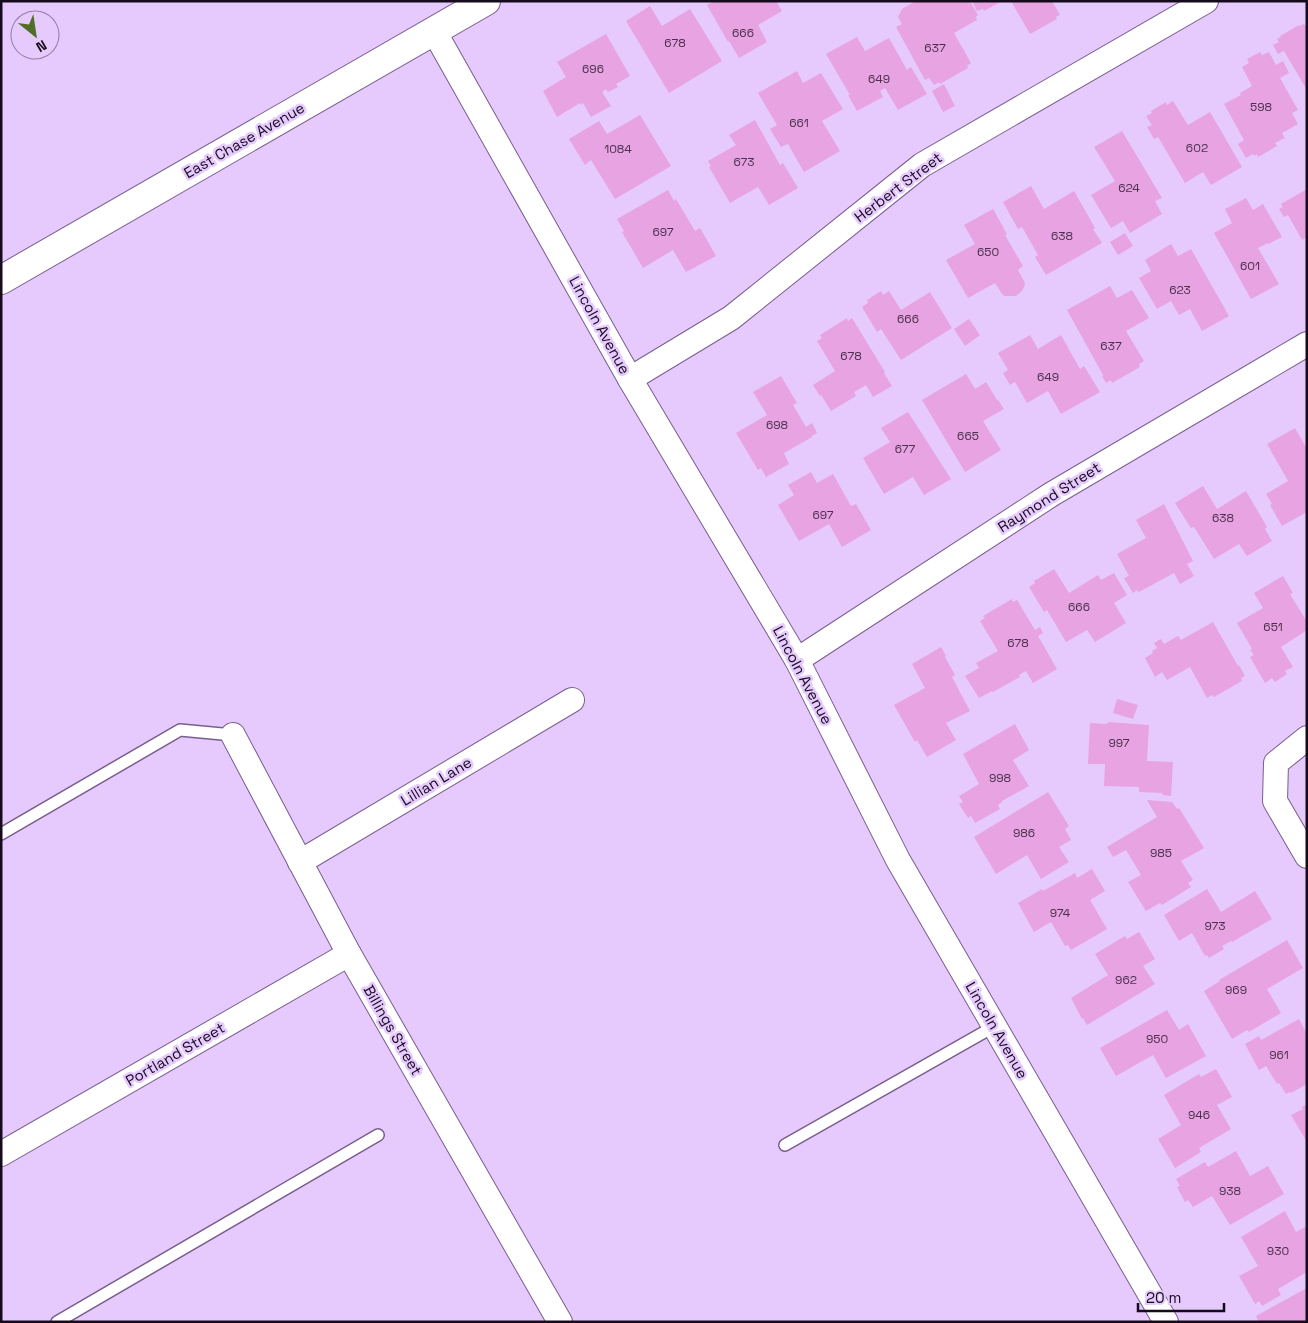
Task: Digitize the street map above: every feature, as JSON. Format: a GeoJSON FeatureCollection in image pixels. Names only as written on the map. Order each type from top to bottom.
{"type":"FeatureCollection","features":[{"type":"Feature","properties":{"kind":"main road","name":"East Chase Avenue"},"geometry":{"type":"LineString","coordinates":[[1,280],[486,1]]}},
{"type":"Feature","properties":{"kind":"street","name":"Herbert Street"},"geometry":{"type":"LineString","coordinates":[[630,379],[731,318],[922,165],[1206,1]]}},
{"type":"Feature","properties":{"kind":"street","name":"Lincoln Avenue"},"geometry":{"type":"LineString","coordinates":[[434,31],[630,379],[797,660],[898,860],[1166,1322]]}},
{"type":"Feature","properties":{"kind":"street","name":"Raymond Street"},"geometry":{"type":"LineString","coordinates":[[797,660],[1052,494],[1307,344]]}},
{"type":"Feature","properties":{"kind":"street","name":"Lillian Lane"},"geometry":{"type":"LineString","coordinates":[[300,862],[572,700]]}},
{"type":"Feature","properties":{"kind":"street","name":"Billings Street"},"geometry":{"type":"LineString","coordinates":[[233,735],[349,954],[560,1322]]}},
{"type":"Feature","properties":{"kind":"street"},"geometry":{"type":"LineString","coordinates":[[1307,738],[1276,763],[1275,801],[1307,856]]}},
{"type":"Feature","properties":{"kind":"street","name":"Portland Street"},"geometry":{"type":"LineString","coordinates":[[1,1154],[349,954]]}},
{"type":"Feature","properties":{"kind":"lane"},"geometry":{"type":"LineString","coordinates":[[1,834],[180,730],[233,735]]}},
{"type":"Feature","properties":{"kind":"lane"},"geometry":{"type":"LineString","coordinates":[[785,1145],[995,1026]]}},
{"type":"Feature","properties":{"kind":"lane"},"geometry":{"type":"LineString","coordinates":[[57,1322],[378,1135]]}},
{"type":"Feature","properties":{"kind":"building"},"geometry":{"type":"Polygon","coordinates":[[[714,1],[776,1],[782,11],[758,25],[767,42],[739,58],[707,5],[714,1]]]}},
{"type":"Feature","properties":{"kind":"building"},"geometry":{"type":"Polygon","coordinates":[[[916,1],[970,1],[978,15],[976,17],[977,20],[954,33],[971,63],[967,66],[968,68],[940,84],[939,82],[934,85],[929,78],[925,80],[896,27],[902,24],[898,17],[902,9],[916,1]]]}},
{"type":"Feature","properties":{"kind":"building"},"geometry":{"type":"Polygon","coordinates":[[[972,1],[1002,1],[984,11],[983,9],[977,11],[972,1]]]}},
{"type":"Feature","properties":{"kind":"building"},"geometry":{"type":"Polygon","coordinates":[[[1011,1],[1052,1],[1060,15],[1056,17],[1057,19],[1030,34],[1011,1]]]}},
{"type":"Feature","properties":{"kind":"building"},"geometry":{"type":"Polygon","coordinates":[[[650,6],[662,26],[690,9],[722,61],[669,93],[626,21],[650,6]]]}},
{"type":"Feature","properties":{"kind":"building"},"geometry":{"type":"Polygon","coordinates":[[[1304,24],[1307,28],[1307,90],[1284,51],[1278,54],[1273,45],[1279,42],[1277,39],[1280,36],[1304,24]]]}},
{"type":"Feature","properties":{"kind":"building"},"geometry":{"type":"Polygon","coordinates":[[[606,34],[630,76],[616,84],[618,87],[608,92],[606,89],[602,92],[611,106],[591,117],[583,103],[581,105],[580,103],[557,117],[543,91],[566,77],[557,62],[606,34]]]}},
{"type":"Feature","properties":{"kind":"building"},"geometry":{"type":"Polygon","coordinates":[[[857,37],[865,51],[889,38],[907,70],[911,67],[927,94],[898,110],[885,88],[880,91],[883,97],[857,111],[826,54],[857,37]]]}},
{"type":"Feature","properties":{"kind":"building"},"geometry":{"type":"Polygon","coordinates":[[[1260,52],[1262,55],[1269,52],[1276,65],[1283,61],[1289,73],[1280,78],[1298,110],[1292,113],[1298,124],[1282,133],[1285,138],[1275,143],[1277,146],[1258,157],[1257,154],[1254,156],[1253,154],[1246,158],[1238,144],[1244,140],[1224,104],[1241,95],[1240,93],[1252,86],[1242,67],[1249,63],[1247,59],[1260,52]]]}},
{"type":"Feature","properties":{"kind":"building"},"geometry":{"type":"Polygon","coordinates":[[[797,71],[803,83],[821,73],[843,109],[822,121],[840,151],[804,172],[788,144],[781,147],[770,129],[777,125],[758,93],[797,71]]]}},
{"type":"Feature","properties":{"kind":"building"},"geometry":{"type":"Polygon","coordinates":[[[944,84],[955,106],[943,112],[932,91],[944,84]]]}},
{"type":"Feature","properties":{"kind":"building"},"geometry":{"type":"Polygon","coordinates":[[[1173,101],[1188,125],[1210,112],[1242,167],[1211,185],[1203,172],[1185,183],[1158,137],[1154,139],[1147,127],[1152,125],[1146,116],[1152,113],[1151,111],[1166,102],[1167,105],[1173,101]]]}},
{"type":"Feature","properties":{"kind":"building"},"geometry":{"type":"Polygon","coordinates":[[[640,115],[671,166],[615,199],[591,160],[585,165],[569,139],[599,121],[607,134],[640,115]]]}},
{"type":"Feature","properties":{"kind":"building"},"geometry":{"type":"Polygon","coordinates":[[[755,120],[780,165],[783,163],[798,188],[769,205],[758,187],[730,203],[709,167],[711,166],[708,161],[736,145],[729,135],[755,120]]]}},
{"type":"Feature","properties":{"kind":"building"},"geometry":{"type":"Polygon","coordinates":[[[1122,131],[1162,198],[1155,201],[1162,214],[1130,233],[1123,221],[1111,228],[1091,195],[1115,181],[1094,147],[1122,131]]]}},
{"type":"Feature","properties":{"kind":"building"},"geometry":{"type":"Polygon","coordinates":[[[1031,186],[1044,209],[1074,191],[1102,243],[1046,275],[1035,257],[1038,255],[1022,227],[1018,229],[1003,202],[1031,186]]]}},
{"type":"Feature","properties":{"kind":"building"},"geometry":{"type":"Polygon","coordinates":[[[1307,189],[1307,237],[1302,240],[1288,215],[1284,217],[1279,209],[1283,207],[1281,204],[1307,189]]]}},
{"type":"Feature","properties":{"kind":"building"},"geometry":{"type":"Polygon","coordinates":[[[668,190],[674,201],[676,199],[695,231],[700,228],[716,256],[686,272],[673,250],[643,268],[622,232],[624,231],[617,219],[668,190]]]}},
{"type":"Feature","properties":{"kind":"building"},"geometry":{"type":"Polygon","coordinates":[[[1246,198],[1253,210],[1263,204],[1282,237],[1258,248],[1279,284],[1251,299],[1214,233],[1232,223],[1225,209],[1246,198]]]}},
{"type":"Feature","properties":{"kind":"building"},"geometry":{"type":"Polygon","coordinates":[[[993,209],[1023,266],[1018,270],[1025,283],[1024,287],[1016,296],[1004,296],[995,283],[968,298],[946,260],[975,244],[964,225],[993,209]]]}},
{"type":"Feature","properties":{"kind":"building"},"geometry":{"type":"Polygon","coordinates":[[[1125,233],[1133,246],[1118,255],[1110,242],[1125,233]]]}},
{"type":"Feature","properties":{"kind":"building"},"geometry":{"type":"Polygon","coordinates":[[[1171,244],[1178,256],[1191,249],[1229,316],[1202,331],[1190,309],[1179,315],[1171,301],[1157,309],[1139,278],[1151,271],[1145,260],[1171,244]]]}},
{"type":"Feature","properties":{"kind":"building"},"geometry":{"type":"Polygon","coordinates":[[[1110,286],[1117,298],[1132,290],[1149,318],[1126,331],[1144,361],[1139,364],[1140,367],[1112,383],[1111,380],[1106,383],[1067,310],[1110,286]]]}},
{"type":"Feature","properties":{"kind":"building"},"geometry":{"type":"Polygon","coordinates":[[[881,291],[883,295],[889,291],[901,310],[930,292],[952,328],[901,360],[881,329],[877,332],[862,307],[868,303],[867,300],[881,291]]]}},
{"type":"Feature","properties":{"kind":"building"},"geometry":{"type":"Polygon","coordinates":[[[847,318],[848,321],[852,318],[892,386],[873,397],[866,385],[854,392],[856,396],[831,411],[813,385],[835,371],[817,341],[822,338],[820,335],[847,318]]]}},
{"type":"Feature","properties":{"kind":"building"},"geometry":{"type":"Polygon","coordinates":[[[969,319],[980,335],[965,346],[954,329],[969,319]]]}},
{"type":"Feature","properties":{"kind":"building"},"geometry":{"type":"Polygon","coordinates":[[[1030,335],[1038,349],[1061,335],[1080,369],[1084,366],[1100,392],[1061,414],[1048,391],[1027,403],[1015,382],[1010,385],[1003,373],[1008,370],[998,353],[1030,335]]]}},
{"type":"Feature","properties":{"kind":"building"},"geometry":{"type":"Polygon","coordinates":[[[966,374],[975,389],[986,382],[1004,409],[983,421],[1001,450],[965,472],[922,400],[966,374]]]}},
{"type":"Feature","properties":{"kind":"building"},"geometry":{"type":"Polygon","coordinates":[[[781,376],[797,403],[793,405],[806,427],[812,423],[817,433],[784,453],[789,464],[766,477],[761,468],[758,470],[736,433],[767,415],[753,392],[781,376]]]}},
{"type":"Feature","properties":{"kind":"building"},"geometry":{"type":"Polygon","coordinates":[[[908,412],[951,479],[924,495],[913,477],[884,494],[863,458],[890,442],[881,428],[908,412]]]}},
{"type":"Feature","properties":{"kind":"building"},"geometry":{"type":"Polygon","coordinates":[[[1295,428],[1307,449],[1307,512],[1282,526],[1266,494],[1288,481],[1267,444],[1295,428]]]}},
{"type":"Feature","properties":{"kind":"building"},"geometry":{"type":"Polygon","coordinates":[[[811,472],[817,483],[833,474],[851,506],[856,504],[871,530],[842,547],[829,524],[799,541],[778,505],[794,495],[788,485],[811,472]]]}},
{"type":"Feature","properties":{"kind":"building"},"geometry":{"type":"Polygon","coordinates":[[[1203,486],[1217,509],[1246,491],[1267,527],[1265,529],[1272,541],[1247,556],[1239,544],[1214,559],[1194,527],[1191,528],[1175,503],[1203,486]]]}},
{"type":"Feature","properties":{"kind":"building"},"geometry":{"type":"Polygon","coordinates":[[[1164,504],[1193,561],[1187,564],[1194,576],[1180,584],[1174,573],[1139,592],[1137,590],[1133,593],[1124,578],[1129,576],[1117,554],[1146,538],[1136,520],[1164,504]]]}},
{"type":"Feature","properties":{"kind":"building"},"geometry":{"type":"Polygon","coordinates":[[[1054,569],[1069,593],[1098,575],[1101,580],[1114,573],[1127,595],[1114,603],[1126,623],[1095,642],[1087,630],[1066,642],[1047,610],[1044,612],[1029,587],[1035,583],[1034,581],[1054,569]]]}},
{"type":"Feature","properties":{"kind":"building"},"geometry":{"type":"Polygon","coordinates":[[[1283,576],[1293,593],[1290,594],[1307,622],[1307,630],[1281,647],[1293,667],[1285,671],[1287,674],[1275,682],[1272,678],[1265,683],[1250,657],[1254,655],[1250,650],[1252,649],[1237,623],[1263,608],[1254,593],[1283,576]]]}},
{"type":"Feature","properties":{"kind":"building"},"geometry":{"type":"Polygon","coordinates":[[[1012,599],[1013,602],[1017,600],[1035,630],[1040,627],[1043,633],[1038,636],[1057,669],[1033,683],[1026,671],[1019,675],[1020,677],[979,698],[965,676],[979,668],[976,663],[998,651],[980,621],[985,618],[983,616],[1012,599]]]}},
{"type":"Feature","properties":{"kind":"building"},"geometry":{"type":"Polygon","coordinates":[[[1213,622],[1245,676],[1241,678],[1242,681],[1214,697],[1212,695],[1207,698],[1190,667],[1167,680],[1162,672],[1155,677],[1145,658],[1157,648],[1154,643],[1161,639],[1164,644],[1178,636],[1181,640],[1213,622]]]}},
{"type":"Feature","properties":{"kind":"building"},"geometry":{"type":"Polygon","coordinates":[[[941,647],[955,675],[952,677],[970,711],[946,723],[956,740],[927,757],[917,740],[915,742],[894,705],[925,688],[912,664],[941,647]]]}},
{"type":"Feature","properties":{"kind":"building"},"geometry":{"type":"Polygon","coordinates":[[[1117,699],[1138,705],[1133,719],[1113,713],[1117,699]]]}},
{"type":"Feature","properties":{"kind":"building"},"geometry":{"type":"Polygon","coordinates":[[[1108,722],[1149,725],[1147,761],[1173,762],[1171,796],[1163,795],[1162,793],[1139,792],[1139,787],[1104,786],[1105,764],[1088,764],[1090,723],[1107,724],[1108,722]]]}},
{"type":"Feature","properties":{"kind":"building"},"geometry":{"type":"Polygon","coordinates":[[[1015,724],[1029,750],[1013,760],[1029,786],[1002,801],[998,805],[1000,809],[975,823],[971,816],[968,818],[959,804],[963,802],[959,796],[979,784],[963,754],[1015,724]]]}},
{"type":"Feature","properties":{"kind":"building"},"geometry":{"type":"Polygon","coordinates":[[[1048,792],[1069,826],[1065,829],[1071,840],[1059,847],[1069,862],[1041,879],[1027,855],[996,874],[974,837],[1048,792]]]}},
{"type":"Feature","properties":{"kind":"building"},"geometry":{"type":"Polygon","coordinates":[[[1147,800],[1172,802],[1177,809],[1179,808],[1204,848],[1181,861],[1193,880],[1188,883],[1191,887],[1162,905],[1160,903],[1146,911],[1128,882],[1141,875],[1126,850],[1113,857],[1107,847],[1157,817],[1147,800]]]}},
{"type":"Feature","properties":{"kind":"building"},"geometry":{"type":"Polygon","coordinates":[[[1092,869],[1105,891],[1090,900],[1107,929],[1071,950],[1068,945],[1065,946],[1051,922],[1034,932],[1018,903],[1075,873],[1077,878],[1092,869]]]}},
{"type":"Feature","properties":{"kind":"building"},"geometry":{"type":"Polygon","coordinates":[[[1207,889],[1221,912],[1255,891],[1272,919],[1222,946],[1224,949],[1209,958],[1207,955],[1205,956],[1192,933],[1179,941],[1164,915],[1207,889]]]}},
{"type":"Feature","properties":{"kind":"building"},"geometry":{"type":"Polygon","coordinates":[[[1139,932],[1155,959],[1143,966],[1155,984],[1087,1025],[1071,998],[1108,975],[1095,954],[1125,936],[1127,939],[1139,932]]]}},
{"type":"Feature","properties":{"kind":"building"},"geometry":{"type":"Polygon","coordinates":[[[1287,940],[1303,968],[1267,989],[1281,1013],[1249,1032],[1247,1030],[1232,1039],[1204,991],[1219,980],[1287,940]]]}},
{"type":"Feature","properties":{"kind":"building"},"geometry":{"type":"Polygon","coordinates":[[[1167,1010],[1179,1030],[1188,1024],[1206,1056],[1166,1078],[1153,1055],[1116,1076],[1100,1048],[1167,1010]]]}},
{"type":"Feature","properties":{"kind":"building"},"geometry":{"type":"Polygon","coordinates":[[[1299,1019],[1307,1034],[1307,1084],[1286,1094],[1279,1083],[1277,1084],[1266,1066],[1259,1070],[1245,1044],[1259,1036],[1261,1040],[1299,1019]]]}},
{"type":"Feature","properties":{"kind":"building"},"geometry":{"type":"Polygon","coordinates":[[[1216,1069],[1232,1097],[1217,1105],[1231,1129],[1199,1148],[1201,1152],[1175,1168],[1158,1139],[1181,1125],[1164,1095],[1199,1074],[1201,1077],[1216,1069]]]}},
{"type":"Feature","properties":{"kind":"building"},"geometry":{"type":"Polygon","coordinates":[[[1307,1104],[1307,1142],[1291,1115],[1303,1109],[1302,1107],[1307,1104]]]}},
{"type":"Feature","properties":{"kind":"building"},"geometry":{"type":"Polygon","coordinates":[[[1236,1151],[1250,1176],[1268,1166],[1284,1194],[1230,1225],[1212,1196],[1193,1207],[1188,1200],[1185,1202],[1177,1187],[1180,1186],[1176,1179],[1205,1162],[1208,1167],[1236,1151]]]}},
{"type":"Feature","properties":{"kind":"building"},"geometry":{"type":"Polygon","coordinates":[[[1285,1211],[1296,1232],[1305,1227],[1307,1231],[1307,1272],[1278,1289],[1281,1295],[1262,1306],[1259,1301],[1255,1304],[1239,1276],[1258,1266],[1241,1237],[1285,1211]]]}},
{"type":"Feature","properties":{"kind":"building"},"geometry":{"type":"Polygon","coordinates":[[[1307,1288],[1307,1322],[1259,1322],[1256,1316],[1307,1288]]]}}]}
